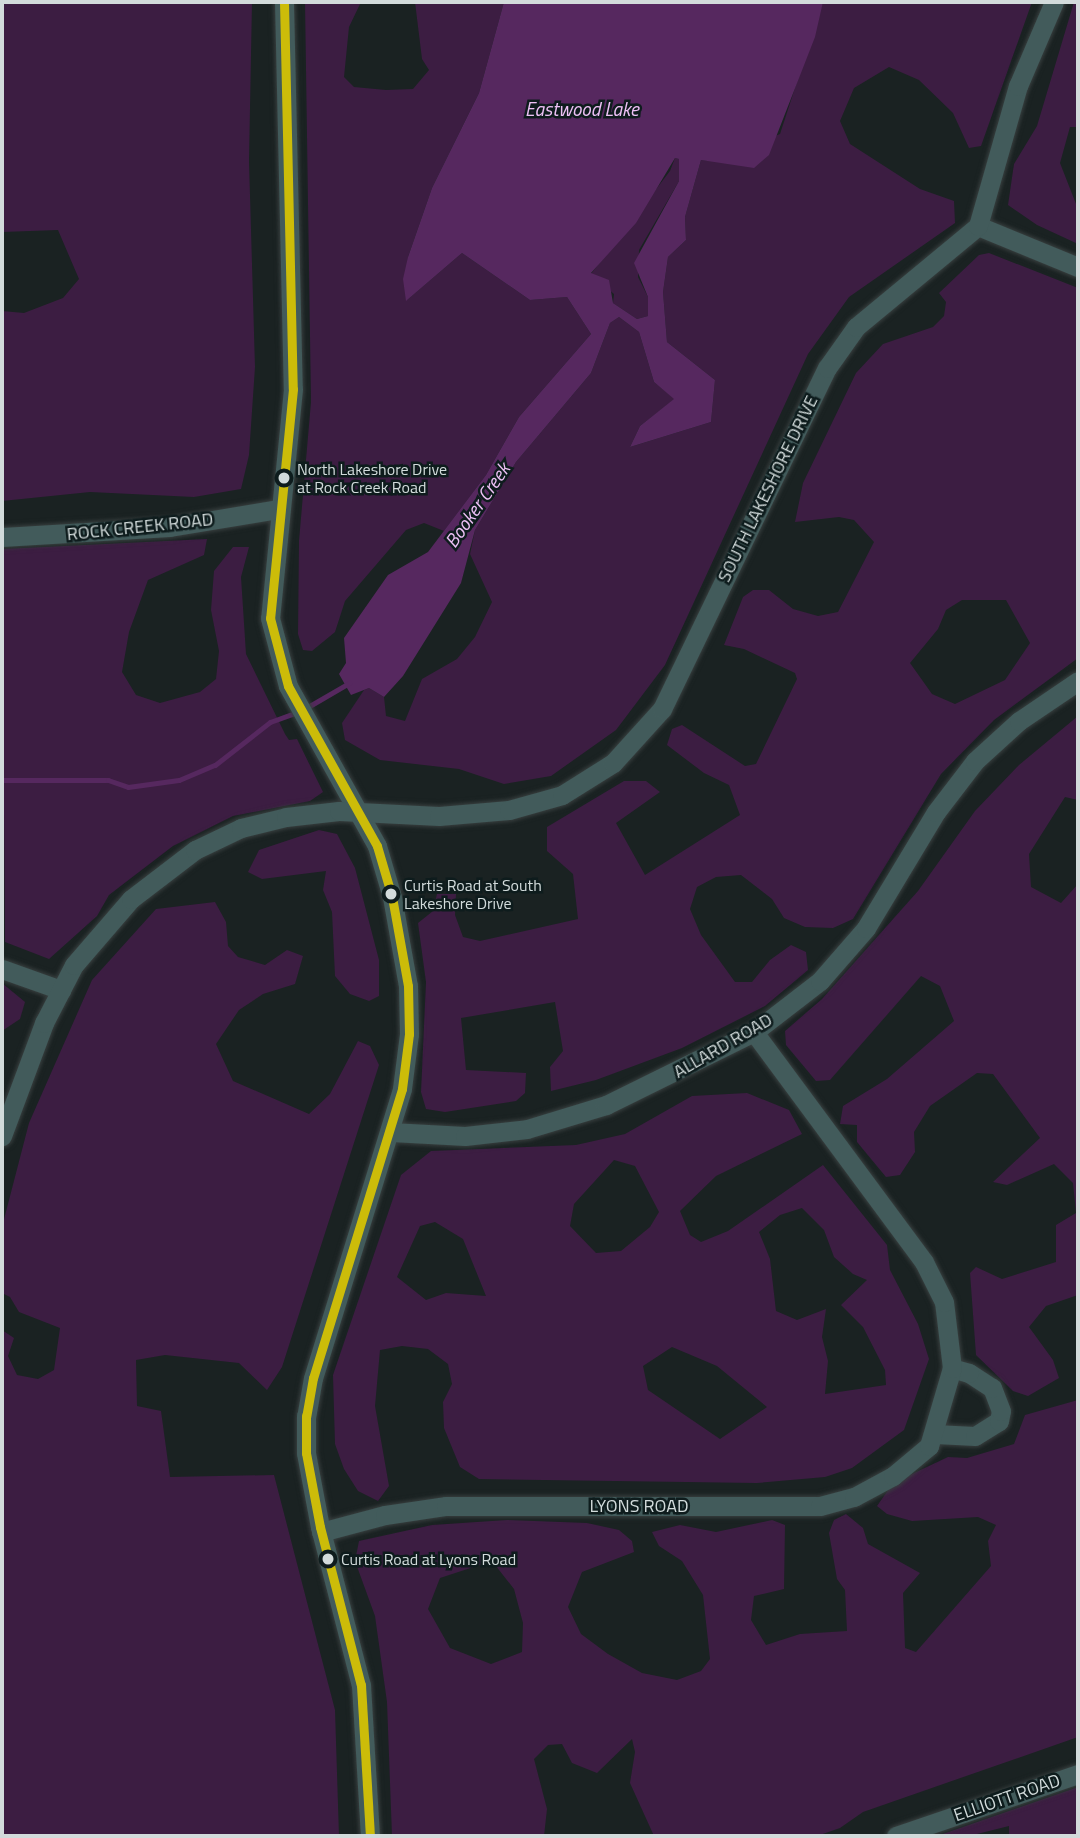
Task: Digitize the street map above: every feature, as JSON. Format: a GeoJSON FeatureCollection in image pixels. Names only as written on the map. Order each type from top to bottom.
{"type":"FeatureCollection","features":[{"type":"Feature","properties":{"kind":"street"},"geometry":{"type":"LineString","coordinates":[[284,2],[293,389],[278,509],[270,618],[288,686],[361,812],[392,897],[408,986],[409,1034],[391,1132],[310,1391],[306,1452],[321,1532],[360,1685],[370,1836]]}},
{"type":"Feature","properties":{"kind":"street"},"geometry":{"type":"LineString","coordinates":[[1054,2],[1018,86],[978,226],[1078,267]]}},
{"type":"Feature","properties":{"kind":"street","name":"SOUTH LAKESHORE DRIVE"},"geometry":{"type":"LineString","coordinates":[[2,1136],[44,1023],[74,965],[131,899],[195,850],[241,828],[286,817],[361,812],[439,816],[509,810],[562,795],[613,763],[662,709],[827,368],[856,327],[978,226]]}},
{"type":"Feature","properties":{"kind":"street","name":"ROCK CREEK ROAD"},"geometry":{"type":"LineString","coordinates":[[2,537],[170,527],[278,509]]}},
{"type":"Feature","properties":{"kind":"street","name":"ALLARD ROAD"},"geometry":{"type":"LineString","coordinates":[[391,1132],[465,1136],[527,1129],[606,1105],[754,1032],[820,981],[866,928],[936,812],[975,761],[1019,721],[1078,681]]}},
{"type":"Feature","properties":{"kind":"street"},"geometry":{"type":"LineString","coordinates":[[2,969],[61,990]]}},
{"type":"Feature","properties":{"kind":"street","name":"LYONS ROAD"},"geometry":{"type":"LineString","coordinates":[[321,1532],[385,1515],[446,1506],[820,1506],[854,1497],[893,1476],[929,1446],[935,1434],[952,1368],[944,1302],[924,1262],[754,1032]]}},
{"type":"Feature","properties":{"kind":"street"},"geometry":{"type":"LineString","coordinates":[[935,1434],[975,1436],[999,1421],[1001,1411],[992,1388],[969,1373],[952,1368]]}},
{"type":"Feature","properties":{"kind":"street","name":"ELLIOTT ROAD"},"geometry":{"type":"LineString","coordinates":[[896,1836],[1078,1774]]}},
{"type":"Feature","properties":{"kind":"shaded area"},"geometry":{"type":"Polygon","coordinates":[[[2,2],[252,2],[249,161],[255,367],[249,455],[241,489],[194,497],[90,492],[2,501],[2,311],[24,313],[63,298],[79,279],[58,230],[2,232],[2,2]]]}},
{"type":"Feature","properties":{"kind":"shaded area"},"geometry":{"type":"Polygon","coordinates":[[[305,2],[361,2],[349,27],[344,77],[354,87],[386,90],[413,89],[429,70],[422,59],[415,2],[504,2],[479,93],[432,188],[408,257],[407,300],[462,253],[530,300],[567,297],[591,334],[519,417],[486,475],[444,531],[424,523],[406,530],[345,601],[335,632],[312,651],[303,650],[298,634],[299,541],[311,402],[305,2]]]}},
{"type":"Feature","properties":{"kind":"shaded area"},"geometry":{"type":"Polygon","coordinates":[[[823,2],[1032,2],[981,146],[969,148],[953,113],[919,80],[889,67],[854,88],[840,121],[850,144],[920,189],[954,201],[955,223],[849,297],[808,354],[665,665],[616,730],[551,776],[504,784],[459,769],[380,760],[345,740],[342,723],[364,690],[369,688],[384,697],[386,716],[405,721],[422,679],[457,659],[475,637],[492,602],[470,554],[475,530],[516,462],[591,373],[610,323],[619,317],[639,332],[654,382],[675,399],[640,426],[630,447],[711,422],[715,380],[667,342],[663,292],[668,257],[686,240],[685,217],[701,160],[710,161],[780,134],[823,2]]]}},
{"type":"Feature","properties":{"kind":"shaded area"},"geometry":{"type":"Polygon","coordinates":[[[1074,2],[1078,2],[1078,127],[1070,127],[1060,163],[1078,209],[1078,244],[1037,225],[1008,205],[1014,164],[1037,126],[1074,2]]]}},
{"type":"Feature","properties":{"kind":"shaded area"},"geometry":{"type":"Polygon","coordinates":[[[675,158],[679,159],[679,181],[639,250],[638,277],[648,297],[648,316],[637,319],[613,303],[614,294],[591,274],[670,171],[675,158]]]}},
{"type":"Feature","properties":{"kind":"shaded area"},"geometry":{"type":"Polygon","coordinates":[[[989,253],[1078,288],[1078,658],[994,720],[941,774],[853,919],[833,928],[805,927],[784,918],[772,899],[741,875],[716,877],[697,887],[690,909],[701,935],[735,982],[752,982],[770,960],[791,945],[806,952],[808,970],[765,1006],[682,1048],[596,1080],[551,1091],[550,1067],[563,1051],[555,1002],[461,1018],[466,1070],[526,1073],[525,1093],[516,1101],[445,1112],[426,1109],[421,1092],[426,982],[418,923],[433,911],[437,894],[456,894],[455,915],[463,937],[480,941],[578,919],[573,874],[547,851],[547,827],[624,781],[646,781],[660,792],[616,823],[645,875],[740,815],[729,785],[704,773],[667,745],[672,729],[682,725],[745,766],[756,764],[797,679],[795,673],[744,649],[724,645],[743,597],[753,590],[769,590],[793,609],[818,616],[838,612],[874,542],[854,520],[839,517],[795,522],[803,483],[856,373],[883,344],[933,327],[944,316],[946,302],[939,293],[979,255],[989,253]],[[962,600],[946,610],[938,629],[910,663],[932,694],[955,704],[1005,680],[1030,643],[1006,600],[962,600]]]}},
{"type":"Feature","properties":{"kind":"shaded area"},"geometry":{"type":"Polygon","coordinates":[[[207,539],[204,555],[148,580],[129,632],[122,672],[136,695],[160,703],[200,692],[216,679],[219,651],[211,610],[214,571],[233,547],[249,547],[241,577],[246,654],[285,734],[289,740],[297,739],[323,792],[310,801],[233,816],[173,846],[109,895],[97,916],[49,959],[5,942],[2,549],[207,539]]]}},
{"type":"Feature","properties":{"kind":"shaded area"},"geometry":{"type":"Polygon","coordinates":[[[1078,716],[1078,800],[1065,797],[1029,854],[1031,887],[1061,903],[1078,884],[1078,1295],[1046,1306],[1029,1327],[1053,1360],[1059,1378],[1028,1396],[1013,1391],[976,1355],[970,1273],[976,1267],[1002,1279],[1056,1262],[1056,1225],[1076,1213],[1073,1183],[1054,1164],[1007,1185],[993,1182],[1040,1138],[993,1074],[977,1073],[930,1106],[914,1132],[915,1152],[900,1175],[886,1177],[857,1142],[857,1125],[840,1124],[843,1106],[887,1079],[954,1021],[940,986],[921,976],[830,1080],[816,1081],[786,1045],[785,1031],[822,999],[918,891],[975,811],[1019,765],[1078,716]]]}},
{"type":"Feature","properties":{"kind":"shaded area"},"geometry":{"type":"Polygon","coordinates":[[[319,830],[337,834],[355,868],[379,960],[379,996],[369,1001],[350,994],[335,976],[332,912],[323,890],[326,871],[262,879],[248,872],[259,850],[319,830]]]}},
{"type":"Feature","properties":{"kind":"shaded area"},"geometry":{"type":"Polygon","coordinates":[[[215,902],[226,922],[228,946],[238,957],[265,965],[287,950],[303,956],[295,984],[263,994],[239,1010],[216,1044],[233,1081],[309,1114],[330,1094],[358,1041],[370,1046],[379,1065],[282,1367],[267,1390],[239,1363],[165,1355],[136,1360],[137,1406],[161,1411],[170,1477],[274,1475],[335,1710],[339,1836],[2,1836],[2,1330],[14,1338],[8,1356],[17,1375],[38,1379],[54,1370],[60,1328],[19,1312],[10,1297],[2,1293],[2,1227],[29,1123],[92,980],[156,909],[215,902]]]}},
{"type":"Feature","properties":{"kind":"shaded area"},"geometry":{"type":"Polygon","coordinates":[[[2,983],[25,1002],[20,1019],[2,1031],[2,983]]]}},
{"type":"Feature","properties":{"kind":"shaded area"},"geometry":{"type":"Polygon","coordinates":[[[747,1093],[789,1110],[802,1134],[716,1176],[680,1211],[690,1235],[701,1242],[728,1231],[823,1165],[887,1245],[890,1270],[918,1324],[929,1359],[904,1430],[852,1468],[825,1477],[757,1483],[479,1479],[460,1467],[444,1428],[443,1402],[452,1384],[448,1364],[428,1349],[402,1346],[380,1350],[375,1406],[389,1486],[378,1501],[358,1491],[344,1469],[335,1444],[333,1375],[401,1175],[431,1151],[576,1145],[625,1134],[692,1096],[747,1093]],[[614,1160],[574,1204],[570,1226],[596,1253],[621,1251],[650,1227],[659,1212],[635,1166],[614,1160]],[[802,1208],[780,1215],[759,1232],[770,1259],[776,1311],[797,1320],[826,1309],[822,1337],[828,1361],[825,1394],[886,1385],[885,1370],[863,1327],[841,1305],[867,1280],[853,1274],[834,1257],[824,1230],[802,1208]],[[435,1222],[420,1226],[397,1277],[426,1300],[446,1293],[486,1296],[463,1239],[435,1222]],[[672,1347],[643,1366],[648,1390],[720,1439],[767,1407],[717,1366],[672,1347]]]}},
{"type":"Feature","properties":{"kind":"shaded area"},"geometry":{"type":"Polygon","coordinates":[[[1078,1400],[1078,1737],[863,1812],[840,1828],[817,1836],[654,1836],[630,1783],[635,1752],[632,1739],[597,1773],[572,1763],[562,1744],[548,1745],[534,1759],[547,1809],[544,1836],[392,1836],[387,1702],[375,1616],[355,1561],[359,1541],[432,1525],[507,1520],[587,1523],[619,1530],[632,1541],[634,1552],[582,1572],[568,1607],[581,1634],[608,1654],[642,1673],[677,1680],[701,1671],[710,1659],[703,1595],[682,1561],[659,1546],[652,1532],[680,1525],[716,1532],[772,1520],[785,1525],[784,1589],[754,1596],[751,1620],[766,1645],[800,1634],[847,1631],[845,1590],[837,1579],[829,1533],[834,1520],[846,1514],[863,1528],[868,1544],[920,1573],[903,1593],[905,1648],[916,1652],[991,1566],[988,1541],[996,1525],[978,1517],[912,1521],[887,1514],[877,1506],[893,1483],[948,1457],[967,1458],[1014,1444],[1025,1415],[1078,1400]],[[492,1561],[440,1578],[428,1609],[450,1648],[491,1664],[522,1652],[523,1623],[514,1589],[492,1561]]]}},
{"type":"Feature","properties":{"kind":"shaded area"},"geometry":{"type":"Polygon","coordinates":[[[1078,1787],[1078,1836],[1009,1836],[1009,1826],[969,1836],[937,1836],[1078,1787]]]}},
{"type":"Feature","properties":{"kind":"water","name":"Eastwood Lake"},"geometry":{"type":"Polygon","coordinates":[[[504,2],[823,2],[815,37],[769,155],[754,168],[701,160],[685,217],[686,240],[668,257],[663,292],[667,342],[715,380],[711,422],[630,447],[640,426],[674,399],[654,382],[639,332],[619,317],[610,323],[591,373],[516,462],[475,530],[461,583],[403,676],[384,697],[369,688],[351,695],[339,674],[346,663],[344,638],[388,575],[428,552],[486,475],[519,417],[591,334],[567,297],[530,300],[462,253],[406,301],[403,279],[408,257],[432,188],[479,93],[504,2]],[[675,158],[636,223],[591,273],[609,280],[613,303],[637,319],[648,316],[648,297],[634,263],[679,181],[679,159],[675,158]]]}},
{"type":"Feature","properties":{"kind":"waterway","name":"Booker Creek"},"geometry":{"type":"LineString","coordinates":[[306,708],[349,683]]}},
{"type":"Feature","properties":{"kind":"waterway","name":"Booker Creek"},"geometry":{"type":"LineString","coordinates":[[2,780],[108,780],[128,787],[179,780],[215,765],[270,722],[297,712]]}},
{"type":"Feature","properties":{"kind":"transit line"},"geometry":{"type":"LineString","coordinates":[[284,2],[293,389],[270,618],[288,686],[377,846],[392,897],[408,986],[409,1034],[402,1089],[313,1378],[306,1416],[306,1453],[320,1527],[361,1685],[370,1836]]}},
{"type":"Feature","properties":{"kind":"place","name":"North Lakeshore Drive at Rock Creek Road"},"geometry":{"type":"Point","coordinates":[284,478]}},
{"type":"Feature","properties":{"kind":"place","name":"Curtis Road at South Lakeshore Drive"},"geometry":{"type":"Point","coordinates":[391,894]}},
{"type":"Feature","properties":{"kind":"place","name":"Curtis Road at Lyons Road"},"geometry":{"type":"Point","coordinates":[328,1559]}}]}
